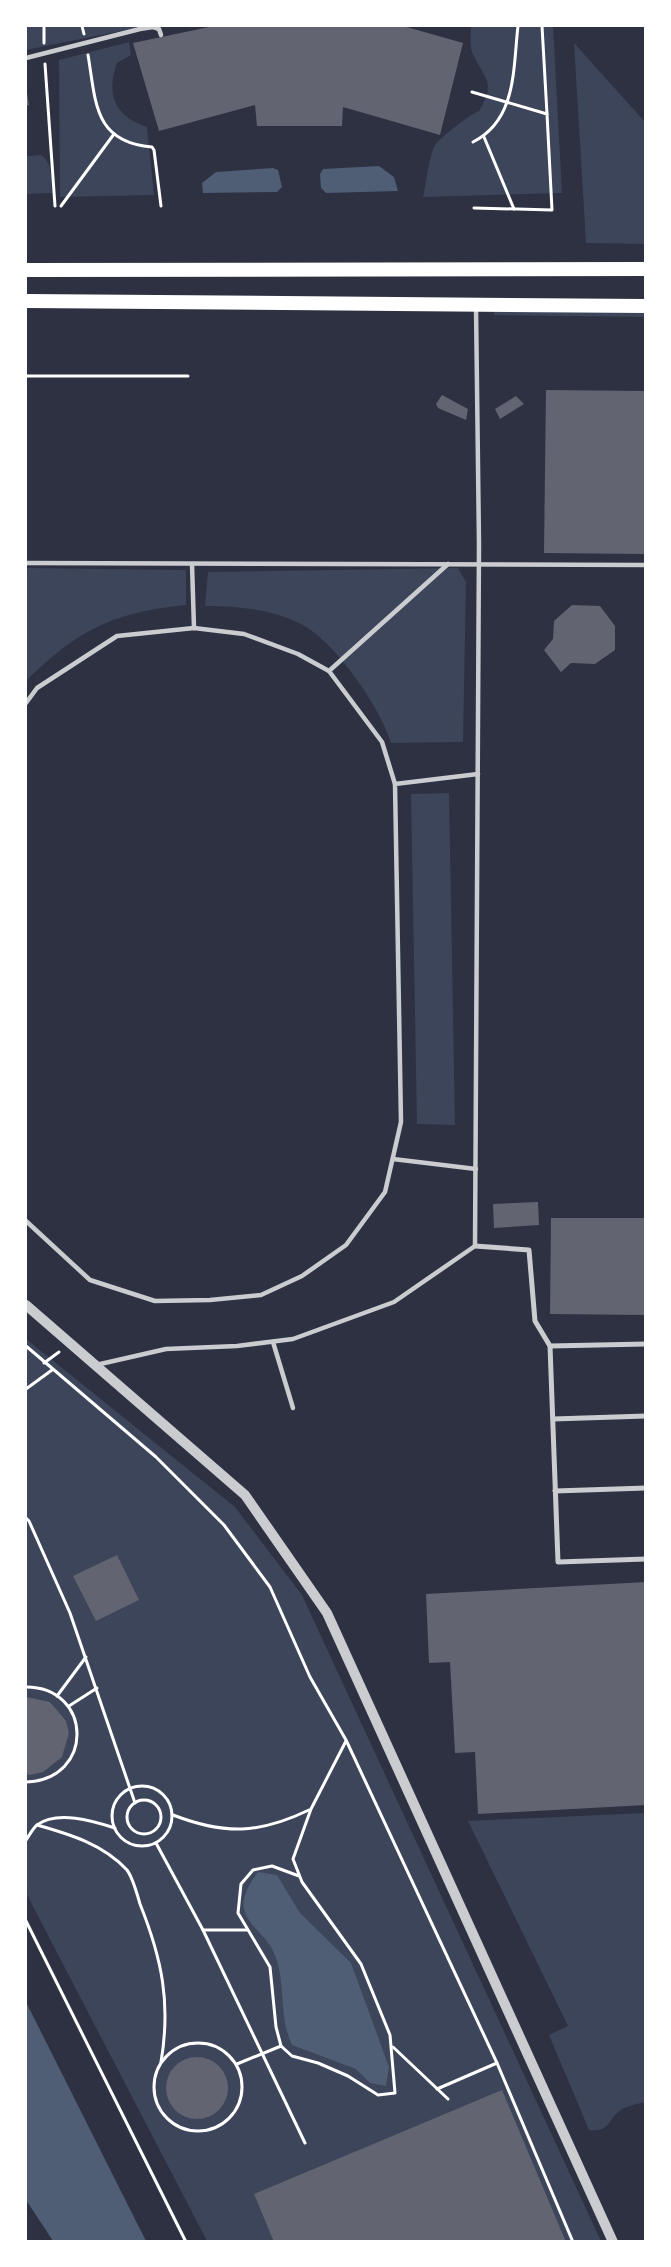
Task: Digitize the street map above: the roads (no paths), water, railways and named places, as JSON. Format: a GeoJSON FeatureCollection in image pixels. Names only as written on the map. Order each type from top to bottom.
{"type":"FeatureCollection","features":[{"type":"Feature","properties":{"kind":"highway"},"geometry":{"type":"LineString","coordinates":[[26,270],[645,269]]}},
{"type":"Feature","properties":{"kind":"highway"},"geometry":{"type":"LineString","coordinates":[[26,301],[645,306]]}},
{"type":"Feature","properties":{"kind":"street"},"geometry":{"type":"LineString","coordinates":[[475,1246],[529,1250],[536,1321],[550,1346],[558,1562],[645,1558]]}},
{"type":"Feature","properties":{"kind":"street"},"geometry":{"type":"LineString","coordinates":[[26,1305],[246,1496],[327,1613],[613,2241]]}},
{"type":"Feature","properties":{"kind":"street"},"geometry":{"type":"LineString","coordinates":[[550,1346],[645,1344]]}},
{"type":"Feature","properties":{"kind":"street"},"geometry":{"type":"LineString","coordinates":[[553,1419],[645,1416]]}},
{"type":"Feature","properties":{"kind":"street"},"geometry":{"type":"LineString","coordinates":[[555,1491],[645,1488]]}},
{"type":"Feature","properties":{"kind":"lane"},"geometry":{"type":"LineString","coordinates":[[26,58],[153,27],[159,30],[161,35]]}},
{"type":"Feature","properties":{"kind":"lane"},"geometry":{"type":"LineString","coordinates":[[96,1365],[166,1349],[293,1339],[394,1302],[475,1246],[479,563],[476,304]]}},
{"type":"Feature","properties":{"kind":"lane"},"geometry":{"type":"LineString","coordinates":[[26,563],[479,563],[645,566]]}},
{"type":"Feature","properties":{"kind":"lane"},"geometry":{"type":"LineString","coordinates":[[192,564],[194,628]]}},
{"type":"Feature","properties":{"kind":"lane"},"geometry":{"type":"LineString","coordinates":[[329,671],[447,564]]}},
{"type":"Feature","properties":{"kind":"lane"},"geometry":{"type":"LineString","coordinates":[[26,702],[37,688],[117,636],[194,628],[244,634],[298,654],[329,671],[382,742],[395,784],[401,1122],[386,1192],[346,1245],[302,1276],[261,1295],[210,1300],[155,1301],[90,1280],[26,1221]]}},
{"type":"Feature","properties":{"kind":"lane"},"geometry":{"type":"LineString","coordinates":[[395,784],[478,774]]}},
{"type":"Feature","properties":{"kind":"lane"},"geometry":{"type":"LineString","coordinates":[[393,1159],[476,1169]]}},
{"type":"Feature","properties":{"kind":"lane"},"geometry":{"type":"LineString","coordinates":[[273,1342],[292,1408]]}}]}
